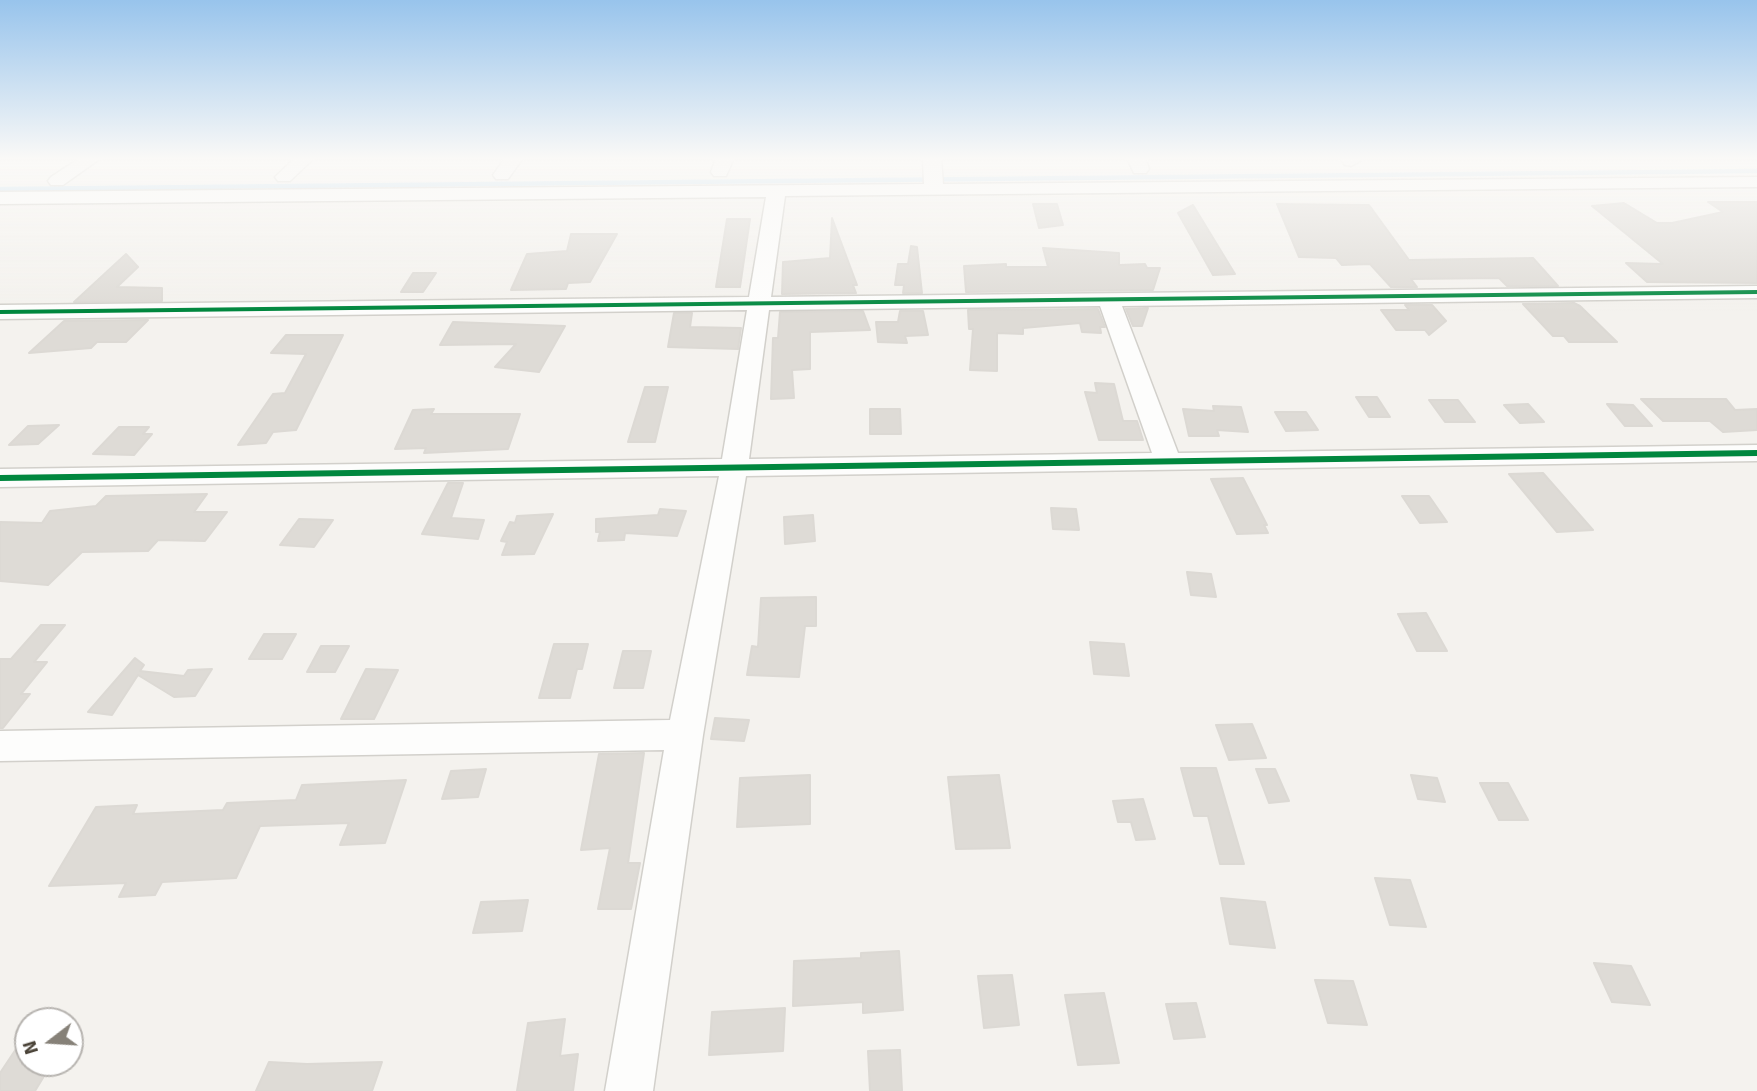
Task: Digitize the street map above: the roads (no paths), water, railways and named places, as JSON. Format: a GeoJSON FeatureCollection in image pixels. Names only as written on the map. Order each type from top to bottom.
{"type":"FeatureCollection","features":[{"type":"Feature","properties":{"kind":"street"},"geometry":{"type":"LineString","coordinates":[[629,1091],[685,735],[734,468],[773,209]]}},
{"type":"Feature","properties":{"kind":"street"},"geometry":{"type":"LineString","coordinates":[[0,312],[1757,292]]}},
{"type":"Feature","properties":{"kind":"street"},"geometry":{"type":"LineString","coordinates":[[1109,300],[1168,461]]}},
{"type":"Feature","properties":{"kind":"street"},"geometry":{"type":"LineString","coordinates":[[0,478],[1757,453]]}},
{"type":"Feature","properties":{"kind":"street"},"geometry":{"type":"LineString","coordinates":[[0,746],[685,735]]}}]}
